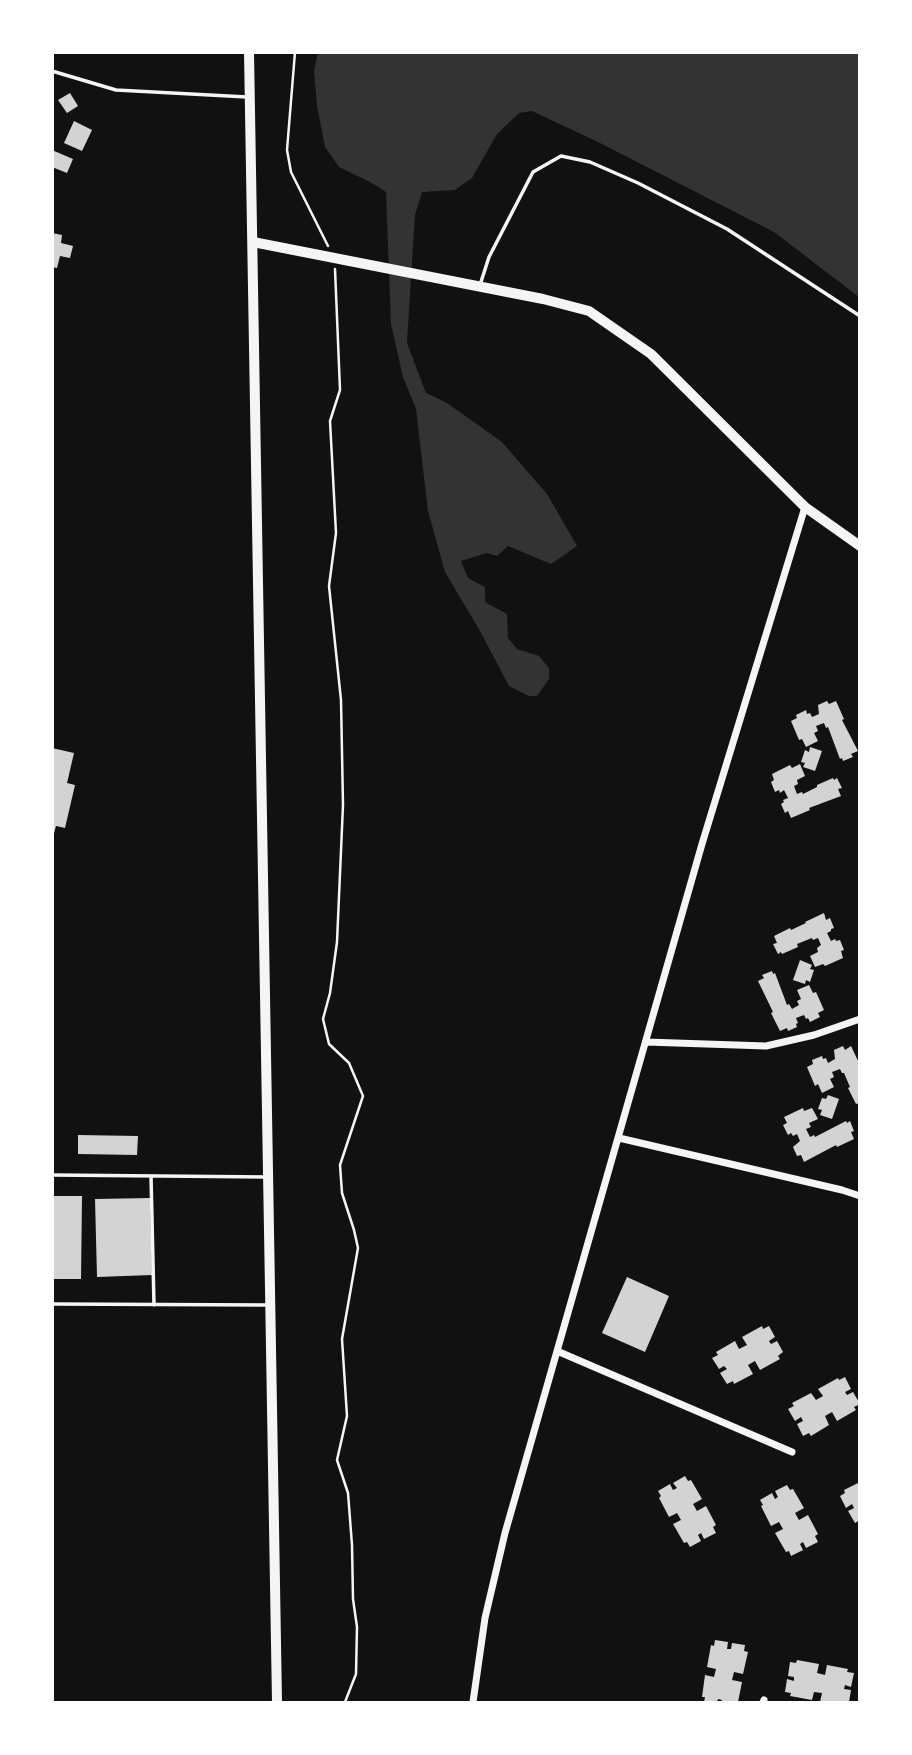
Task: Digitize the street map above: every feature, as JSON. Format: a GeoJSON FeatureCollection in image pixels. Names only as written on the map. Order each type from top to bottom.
{"type":"FeatureCollection","features":[{"type":"Feature","properties":{"kind":"highway"},"geometry":{"type":"LineString","coordinates":[[248,52],[277,1703]]}},
{"type":"Feature","properties":{"kind":"main road"},"geometry":{"type":"LineString","coordinates":[[253,242],[589,310],[651,354],[805,507],[859,546]]}},
{"type":"Feature","properties":{"kind":"street"},"geometry":{"type":"LineString","coordinates":[[473,1703],[485,1618],[505,1533],[702,844],[805,507]]}},
{"type":"Feature","properties":{"kind":"street"},"geometry":{"type":"LineString","coordinates":[[646,1042],[766,1046],[814,1035],[859,1019]]}},
{"type":"Feature","properties":{"kind":"street"},"geometry":{"type":"LineString","coordinates":[[618,1138],[859,1196]]}},
{"type":"Feature","properties":{"kind":"street"},"geometry":{"type":"LineString","coordinates":[[557,1351],[792,1452]]}},
{"type":"Feature","properties":{"kind":"lane"},"geometry":{"type":"LineString","coordinates":[[52,71],[116,90],[249,98]]}},
{"type":"Feature","properties":{"kind":"lane"},"geometry":{"type":"LineString","coordinates":[[480,287],[489,257],[533,172],[561,156],[590,162],[638,183],[727,229],[859,316]]}},
{"type":"Feature","properties":{"kind":"lane"},"geometry":{"type":"LineString","coordinates":[[52,1175],[268,1177]]}},
{"type":"Feature","properties":{"kind":"lane"},"geometry":{"type":"LineString","coordinates":[[151,1176],[154,1305]]}},
{"type":"Feature","properties":{"kind":"lane"},"geometry":{"type":"LineString","coordinates":[[52,1304],[270,1305]]}},
{"type":"Feature","properties":{"kind":"path"},"geometry":{"type":"LineString","coordinates":[[295,52],[287,150],[291,172],[334,258],[341,390],[330,421],[336,533],[329,586],[341,700],[343,805],[337,942],[331,993],[323,1019],[329,1044],[349,1063],[363,1096],[340,1165],[342,1193],[355,1230],[358,1248],[342,1339],[347,1416],[337,1460],[348,1493],[357,1627],[356,1674],[345,1703]]}},
{"type":"Feature","properties":{"kind":"shaded area"},"geometry":{"type":"Polygon","coordinates":[[[318,52],[859,53],[859,297],[774,232],[532,111],[519,113],[497,134],[472,178],[455,190],[422,192],[415,215],[407,343],[426,393],[447,403],[502,442],[547,494],[577,546],[551,564],[508,546],[497,556],[487,553],[461,561],[468,578],[485,587],[485,602],[507,614],[508,638],[517,649],[539,656],[549,668],[549,679],[537,696],[529,696],[509,686],[445,572],[428,511],[416,409],[403,377],[391,324],[386,192],[339,167],[325,147],[314,71],[318,52]]]}},
{"type":"Feature","properties":{"kind":"building"},"geometry":{"type":"Polygon","coordinates":[[[70,93],[78,106],[67,113],[58,100],[70,93]]]}},
{"type":"Feature","properties":{"kind":"building"},"geometry":{"type":"Polygon","coordinates":[[[74,121],[92,130],[82,151],[64,143],[74,121]]]}},
{"type":"Feature","properties":{"kind":"building"},"geometry":{"type":"Polygon","coordinates":[[[52,150],[73,159],[67,173],[52,167],[52,150]]]}},
{"type":"Feature","properties":{"kind":"building"},"geometry":{"type":"Polygon","coordinates":[[[52,233],[62,235],[61,243],[73,246],[70,258],[60,256],[57,268],[52,267],[52,233]]]}},
{"type":"Feature","properties":{"kind":"building"},"geometry":{"type":"Polygon","coordinates":[[[827,701],[829,704],[836,701],[844,719],[842,720],[858,751],[851,754],[853,757],[843,761],[824,723],[816,726],[818,731],[814,733],[818,741],[806,747],[802,739],[799,740],[791,721],[806,710],[812,717],[819,714],[818,705],[827,701]]]}},
{"type":"Feature","properties":{"kind":"building"},"geometry":{"type":"Polygon","coordinates":[[[810,747],[822,751],[815,771],[803,767],[805,763],[801,762],[805,750],[809,752],[810,747]]]}},
{"type":"Feature","properties":{"kind":"building"},"geometry":{"type":"Polygon","coordinates":[[[52,748],[74,753],[67,783],[75,785],[65,828],[56,826],[53,837],[52,748]]]}},
{"type":"Feature","properties":{"kind":"building"},"geometry":{"type":"Polygon","coordinates":[[[800,764],[805,776],[797,780],[798,784],[794,786],[797,794],[803,794],[817,785],[837,778],[842,788],[838,789],[841,796],[791,818],[781,804],[788,798],[784,790],[775,792],[771,782],[774,780],[772,774],[790,765],[792,768],[800,764]]]}},
{"type":"Feature","properties":{"kind":"building"},"geometry":{"type":"Polygon","coordinates":[[[824,913],[826,920],[830,918],[834,928],[827,933],[831,941],[840,940],[844,950],[841,951],[843,958],[825,966],[823,964],[815,967],[810,956],[818,952],[817,948],[821,945],[818,938],[797,944],[798,947],[778,954],[773,944],[777,943],[774,936],[824,913]]]}},
{"type":"Feature","properties":{"kind":"building"},"geometry":{"type":"Polygon","coordinates":[[[800,960],[812,965],[810,969],[814,970],[810,982],[806,980],[805,984],[793,980],[800,960]]]}},
{"type":"Feature","properties":{"kind":"building"},"geometry":{"type":"Polygon","coordinates":[[[772,971],[787,1005],[792,1009],[799,1005],[797,1001],[801,999],[797,990],[809,985],[813,993],[816,992],[824,1010],[818,1013],[820,1017],[810,1022],[804,1015],[796,1018],[797,1027],[780,1031],[758,981],[764,978],[762,975],[772,971]]]}},
{"type":"Feature","properties":{"kind":"building"},"geometry":{"type":"Polygon","coordinates":[[[843,1046],[845,1050],[851,1046],[860,1065],[860,1103],[856,1104],[840,1069],[832,1072],[834,1077],[830,1079],[834,1087],[822,1093],[818,1084],[815,1086],[807,1067],[813,1064],[812,1060],[822,1056],[828,1063],[835,1059],[834,1050],[843,1046]]]}},
{"type":"Feature","properties":{"kind":"building"},"geometry":{"type":"Polygon","coordinates":[[[828,1095],[839,1099],[832,1119],[820,1115],[822,1110],[818,1109],[822,1098],[826,1099],[828,1095]]]}},
{"type":"Feature","properties":{"kind":"building"},"geometry":{"type":"Polygon","coordinates":[[[803,1108],[804,1111],[812,1108],[818,1119],[809,1123],[811,1127],[806,1129],[810,1137],[850,1121],[854,1139],[804,1162],[793,1147],[800,1141],[797,1134],[788,1135],[783,1125],[787,1123],[784,1117],[803,1108]]]}},
{"type":"Feature","properties":{"kind":"building"},"geometry":{"type":"Polygon","coordinates":[[[78,1135],[138,1136],[137,1155],[78,1154],[78,1135]]]}},
{"type":"Feature","properties":{"kind":"building"},"geometry":{"type":"Polygon","coordinates":[[[52,1196],[82,1196],[81,1279],[52,1279],[52,1196]]]}},
{"type":"Feature","properties":{"kind":"building"},"geometry":{"type":"Polygon","coordinates":[[[150,1198],[152,1275],[97,1277],[95,1199],[150,1198]]]}},
{"type":"Feature","properties":{"kind":"building"},"geometry":{"type":"Polygon","coordinates":[[[627,1277],[669,1296],[645,1352],[602,1333],[627,1277]]]}},
{"type":"Feature","properties":{"kind":"building"},"geometry":{"type":"Polygon","coordinates":[[[762,1326],[763,1329],[769,1326],[775,1337],[769,1341],[771,1344],[777,1341],[783,1352],[778,1356],[780,1359],[760,1370],[755,1361],[748,1365],[753,1374],[734,1384],[733,1381],[727,1384],[720,1373],[727,1369],[724,1366],[719,1369],[712,1358],[718,1355],[716,1352],[735,1341],[739,1349],[747,1345],[742,1337],[762,1326]]]}},
{"type":"Feature","properties":{"kind":"building"},"geometry":{"type":"Polygon","coordinates":[[[845,1377],[851,1389],[845,1392],[847,1395],[853,1392],[860,1404],[854,1407],[856,1410],[837,1421],[832,1412],[825,1416],[829,1425],[811,1436],[809,1433],[803,1436],[797,1424],[803,1421],[801,1417],[795,1421],[788,1409],[794,1406],[792,1403],[811,1393],[816,1400],[823,1396],[818,1389],[845,1377]]]}},
{"type":"Feature","properties":{"kind":"building"},"geometry":{"type":"Polygon","coordinates":[[[685,1476],[688,1481],[691,1480],[702,1499],[693,1504],[697,1511],[706,1506],[716,1525],[713,1527],[716,1533],[704,1539],[701,1533],[698,1535],[701,1541],[690,1547],[687,1542],[684,1543],[673,1524],[681,1520],[677,1513],[669,1517],[658,1491],[670,1484],[673,1490],[677,1488],[673,1483],[685,1476]]]}},
{"type":"Feature","properties":{"kind":"building"},"geometry":{"type":"Polygon","coordinates":[[[860,1482],[860,1520],[855,1523],[848,1511],[854,1508],[852,1504],[846,1508],[840,1496],[845,1493],[844,1490],[860,1482]]]}},
{"type":"Feature","properties":{"kind":"building"},"geometry":{"type":"Polygon","coordinates":[[[787,1485],[790,1490],[793,1489],[804,1508],[795,1513],[799,1520],[808,1515],[818,1534],[815,1536],[818,1542],[806,1548],[803,1542],[800,1544],[803,1550],[791,1556],[775,1533],[783,1529],[779,1522],[771,1526],[760,1500],[772,1493],[775,1499],[778,1497],[775,1491],[787,1485]]]}},
{"type":"Feature","properties":{"kind":"building"},"geometry":{"type":"Polygon","coordinates":[[[715,1640],[728,1642],[727,1649],[731,1649],[732,1643],[745,1645],[744,1651],[748,1652],[743,1674],[734,1672],[732,1680],[742,1682],[738,1702],[721,1702],[722,1700],[718,1699],[717,1702],[704,1702],[705,1697],[702,1697],[705,1675],[714,1677],[716,1669],[707,1667],[711,1645],[714,1646],[715,1640]]]}},
{"type":"Feature","properties":{"kind":"building"},"geometry":{"type":"Polygon","coordinates":[[[797,1660],[819,1664],[817,1673],[825,1675],[827,1665],[848,1669],[847,1672],[854,1673],[851,1687],[845,1685],[844,1689],[851,1690],[849,1702],[820,1702],[822,1693],[814,1692],[812,1700],[790,1696],[791,1693],[785,1692],[787,1679],[794,1681],[794,1677],[788,1676],[790,1662],[796,1663],[797,1660]]]}}]}
